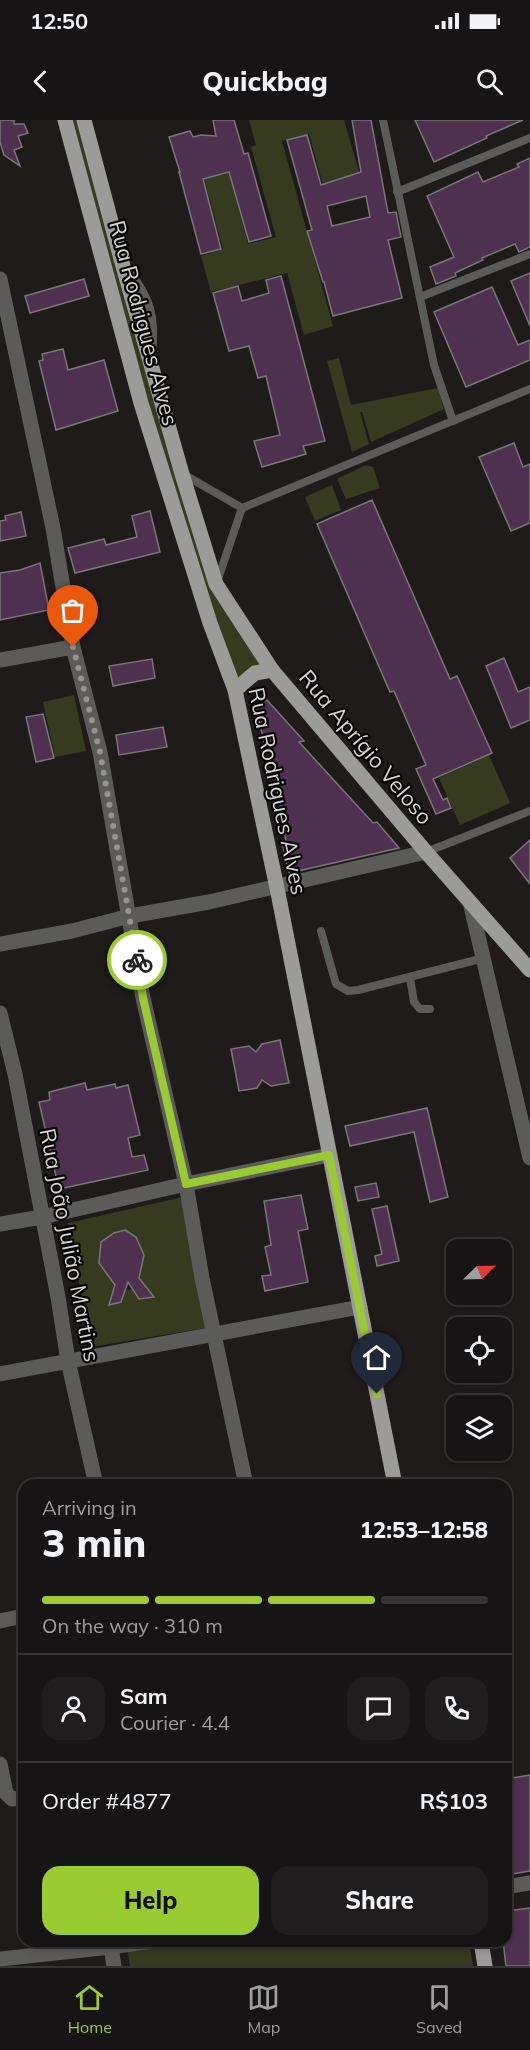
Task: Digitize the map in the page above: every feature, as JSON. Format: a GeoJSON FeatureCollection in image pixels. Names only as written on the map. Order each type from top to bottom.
{"type":"FeatureCollection","features":[{"type":"Feature","properties":{"kind":"main road","name":"Rua Rodrigues Alves"},"geometry":{"type":"LineString","coordinates":[[65,120],[141,404],[210,623],[235,690],[393,1479]]}},
{"type":"Feature","properties":{"kind":"main road","name":"Rua Rodrigues Alves"},"geometry":{"type":"LineString","coordinates":[[84,120],[182,474],[216,584],[272,670]]}},
{"type":"Feature","properties":{"kind":"main road"},"geometry":{"type":"LineString","coordinates":[[235,690],[255,673],[272,670]]}},
{"type":"Feature","properties":{"kind":"main road","name":"Rua Aprígio Veloso"},"geometry":{"type":"LineString","coordinates":[[272,670],[426,852],[530,970]]}},
{"type":"Feature","properties":{"kind":"main road"},"geometry":{"type":"LineString","coordinates":[[482,1947],[485,1966]]}},
{"type":"Feature","properties":{"kind":"street"},"geometry":{"type":"LineString","coordinates":[[0,279],[53,528],[73,647],[100,752],[143,998],[186,1184],[213,1335],[245,1479]]}},
{"type":"Feature","properties":{"kind":"street"},"geometry":{"type":"LineString","coordinates":[[0,660],[73,647]]}},
{"type":"Feature","properties":{"kind":"street"},"geometry":{"type":"LineString","coordinates":[[0,944],[276,888],[426,852]]}},
{"type":"Feature","properties":{"kind":"street"},"geometry":{"type":"LineString","coordinates":[[470,902],[524,1101],[530,1158]]}},
{"type":"Feature","properties":{"kind":"street","name":"Rua João Julião Martins"},"geometry":{"type":"LineString","coordinates":[[0,1013],[15,1074],[68,1361],[95,1479]]}},
{"type":"Feature","properties":{"kind":"street"},"geometry":{"type":"LineString","coordinates":[[0,1224],[329,1155]]}},
{"type":"Feature","properties":{"kind":"street"},"geometry":{"type":"LineString","coordinates":[[0,1374],[360,1307]]}},
{"type":"Feature","properties":{"kind":"street"},"geometry":{"type":"LineString","coordinates":[[0,1621],[18,1617]]}},
{"type":"Feature","properties":{"kind":"street"},"geometry":{"type":"LineString","coordinates":[[1,1770],[3,1794],[12,1799],[18,1798]]}},
{"type":"Feature","properties":{"kind":"street"},"geometry":{"type":"LineString","coordinates":[[512,1886],[530,1883]]}},
{"type":"Feature","properties":{"kind":"street"},"geometry":{"type":"LineString","coordinates":[[0,1959],[89,1947]]}},
{"type":"Feature","properties":{"kind":"street"},"geometry":{"type":"LineString","coordinates":[[111,1947],[114,1966]]}},
{"type":"Feature","properties":{"kind":"lane"},"geometry":{"type":"LineString","coordinates":[[383,120],[437,376],[453,421]]}},
{"type":"Feature","properties":{"kind":"lane"},"geometry":{"type":"LineString","coordinates":[[397,192],[530,138]]}},
{"type":"Feature","properties":{"kind":"lane"},"geometry":{"type":"LineString","coordinates":[[420,297],[530,254]]}},
{"type":"Feature","properties":{"kind":"lane"},"geometry":{"type":"LineString","coordinates":[[216,584],[242,508],[530,389]]}},
{"type":"Feature","properties":{"kind":"lane"},"geometry":{"type":"LineString","coordinates":[[182,474],[242,508]]}},
{"type":"Feature","properties":{"kind":"lane"},"geometry":{"type":"LineString","coordinates":[[426,852],[530,811]]}},
{"type":"Feature","properties":{"kind":"lane"},"geometry":{"type":"LineString","coordinates":[[321,931],[336,984],[348,991],[410,978],[484,958]]}},
{"type":"Feature","properties":{"kind":"lane"},"geometry":{"type":"LineString","coordinates":[[410,978],[414,1002],[420,1009],[430,1009]]}},
{"type":"Feature","properties":{"kind":"green space"},"geometry":{"type":"Polygon","coordinates":[[[69,120],[82,120],[213,584],[263,663],[237,681],[172,489],[69,120]]]}},
{"type":"Feature","properties":{"kind":"green space"},"geometry":{"type":"Polygon","coordinates":[[[249,120],[344,120],[360,175],[323,185],[309,134],[282,141],[333,326],[304,335],[287,273],[211,292],[201,256],[223,249],[204,179],[229,173],[248,244],[276,237],[251,147],[256,145],[249,120]]]}},
{"type":"Feature","properties":{"kind":"green space"},"geometry":{"type":"Polygon","coordinates":[[[339,358],[351,405],[438,388],[444,409],[371,442],[362,412],[360,412],[369,444],[352,452],[327,361],[339,358]]]}},
{"type":"Feature","properties":{"kind":"green space"},"geometry":{"type":"Polygon","coordinates":[[[366,465],[373,467],[380,488],[346,499],[337,479],[366,465]]]}},
{"type":"Feature","properties":{"kind":"green space"},"geometry":{"type":"Polygon","coordinates":[[[332,485],[341,510],[315,521],[305,497],[332,485]]]}},
{"type":"Feature","properties":{"kind":"green space"},"geometry":{"type":"Polygon","coordinates":[[[74,695],[86,751],[55,757],[43,702],[74,695]]]}},
{"type":"Feature","properties":{"kind":"green space"},"geometry":{"type":"Polygon","coordinates":[[[489,755],[510,803],[460,825],[439,778],[489,755]]]}},
{"type":"Feature","properties":{"kind":"green space"},"geometry":{"type":"Polygon","coordinates":[[[192,1195],[217,1326],[91,1347],[68,1223],[192,1195]],[[125,1230],[114,1233],[101,1242],[99,1263],[115,1285],[109,1305],[121,1302],[126,1290],[132,1289],[139,1299],[153,1297],[139,1278],[143,1257],[140,1245],[125,1230]]]}},
{"type":"Feature","properties":{"kind":"green space"},"geometry":{"type":"Polygon","coordinates":[[[127,1947],[470,1947],[473,1966],[130,1966],[127,1947]]]}},
{"type":"Feature","properties":{"kind":"building"},"geometry":{"type":"Polygon","coordinates":[[[0,120],[14,120],[14,124],[24,124],[28,133],[18,136],[22,147],[14,150],[20,166],[4,155],[0,142],[0,120]]]}},
{"type":"Feature","properties":{"kind":"building"},"geometry":{"type":"Polygon","coordinates":[[[213,120],[234,120],[244,154],[248,153],[271,236],[249,242],[229,172],[203,179],[221,249],[201,254],[169,137],[190,131],[193,137],[216,136],[213,120]]]}},
{"type":"Feature","properties":{"kind":"building"},"geometry":{"type":"Polygon","coordinates":[[[352,120],[371,120],[388,213],[396,212],[401,237],[388,240],[402,298],[333,316],[307,231],[312,230],[287,140],[307,135],[321,185],[361,172],[352,120]],[[366,196],[327,206],[332,226],[370,217],[366,196]]]}},
{"type":"Feature","properties":{"kind":"building"},"geometry":{"type":"Polygon","coordinates":[[[415,120],[523,120],[434,162],[415,120]]]}},
{"type":"Feature","properties":{"kind":"building"},"geometry":{"type":"Polygon","coordinates":[[[530,158],[530,247],[519,252],[515,244],[482,258],[483,260],[455,273],[456,276],[436,284],[430,267],[454,257],[427,196],[478,172],[483,182],[519,167],[517,164],[530,158]]]}},
{"type":"Feature","properties":{"kind":"building"},"geometry":{"type":"Polygon","coordinates":[[[530,273],[530,326],[511,281],[530,273]]]}},
{"type":"Feature","properties":{"kind":"building"},"geometry":{"type":"Polygon","coordinates":[[[281,276],[325,441],[303,446],[306,454],[262,467],[254,441],[280,435],[266,376],[258,378],[249,346],[229,351],[213,293],[238,286],[242,301],[269,293],[266,280],[281,276]]]}},
{"type":"Feature","properties":{"kind":"building"},"geometry":{"type":"Polygon","coordinates":[[[84,279],[89,296],[30,313],[25,296],[84,279]]]}},
{"type":"Feature","properties":{"kind":"building"},"geometry":{"type":"Polygon","coordinates":[[[492,287],[518,345],[530,340],[530,360],[466,387],[434,312],[492,287]]]}},
{"type":"Feature","properties":{"kind":"building"},"geometry":{"type":"Polygon","coordinates":[[[63,349],[68,370],[104,360],[118,411],[56,430],[39,361],[43,360],[42,354],[63,349]]]}},
{"type":"Feature","properties":{"kind":"building"},"geometry":{"type":"Polygon","coordinates":[[[514,443],[523,467],[530,464],[530,523],[511,531],[479,457],[514,443]]]}},
{"type":"Feature","properties":{"kind":"building"},"geometry":{"type":"Polygon","coordinates":[[[372,500],[450,679],[457,676],[492,753],[433,779],[443,800],[447,798],[451,808],[436,814],[416,769],[426,765],[394,691],[390,692],[317,524],[372,500]]]}},
{"type":"Feature","properties":{"kind":"building"},"geometry":{"type":"Polygon","coordinates":[[[150,511],[160,552],[75,573],[68,548],[104,539],[106,545],[137,537],[132,516],[150,511]]]}},
{"type":"Feature","properties":{"kind":"building"},"geometry":{"type":"Polygon","coordinates":[[[21,512],[26,536],[0,541],[0,521],[6,520],[5,516],[21,512]]]}},
{"type":"Feature","properties":{"kind":"building"},"geometry":{"type":"Polygon","coordinates":[[[40,563],[49,610],[0,620],[0,573],[20,570],[40,563]]]}},
{"type":"Feature","properties":{"kind":"building"},"geometry":{"type":"Polygon","coordinates":[[[504,658],[518,692],[530,687],[530,720],[511,728],[486,666],[504,658]]]}},
{"type":"Feature","properties":{"kind":"building"},"geometry":{"type":"Polygon","coordinates":[[[152,659],[155,678],[113,686],[109,666],[152,659]]]}},
{"type":"Feature","properties":{"kind":"building"},"geometry":{"type":"Polygon","coordinates":[[[267,700],[304,741],[299,742],[373,823],[377,822],[399,848],[289,873],[282,842],[286,841],[270,748],[266,749],[255,705],[267,700]]]}},
{"type":"Feature","properties":{"kind":"building"},"geometry":{"type":"Polygon","coordinates":[[[43,714],[54,758],[36,762],[26,717],[43,714]]]}},
{"type":"Feature","properties":{"kind":"building"},"geometry":{"type":"Polygon","coordinates":[[[163,727],[167,747],[119,755],[116,735],[163,727]]]}},
{"type":"Feature","properties":{"kind":"building"},"geometry":{"type":"Polygon","coordinates":[[[530,840],[530,884],[510,858],[530,840]]]}},
{"type":"Feature","properties":{"kind":"building"},"geometry":{"type":"Polygon","coordinates":[[[280,1040],[289,1083],[271,1086],[262,1080],[257,1088],[239,1091],[231,1049],[249,1046],[256,1052],[262,1044],[280,1040]]]}},
{"type":"Feature","properties":{"kind":"building"},"geometry":{"type":"Polygon","coordinates":[[[85,1083],[87,1090],[115,1084],[116,1088],[128,1085],[140,1135],[128,1138],[132,1157],[144,1155],[148,1170],[59,1189],[39,1102],[50,1100],[49,1092],[85,1083]]]}},
{"type":"Feature","properties":{"kind":"building"},"geometry":{"type":"Polygon","coordinates":[[[427,1108],[448,1197],[430,1202],[414,1132],[350,1146],[345,1126],[427,1108]]]}},
{"type":"Feature","properties":{"kind":"building"},"geometry":{"type":"Polygon","coordinates":[[[376,1183],[379,1197],[358,1201],[355,1187],[376,1183]]]}},
{"type":"Feature","properties":{"kind":"building"},"geometry":{"type":"Polygon","coordinates":[[[301,1195],[308,1229],[298,1231],[308,1282],[265,1291],[262,1276],[271,1275],[265,1247],[271,1245],[264,1201],[301,1195]]]}},
{"type":"Feature","properties":{"kind":"building"},"geometry":{"type":"Polygon","coordinates":[[[387,1206],[399,1261],[377,1266],[375,1256],[382,1254],[372,1209],[387,1206]]]}},
{"type":"Feature","properties":{"kind":"building"},"geometry":{"type":"Polygon","coordinates":[[[125,1230],[136,1237],[144,1255],[139,1278],[154,1297],[139,1299],[128,1282],[121,1302],[109,1305],[115,1285],[99,1263],[101,1242],[114,1233],[125,1230]]]}},
{"type":"Feature","properties":{"kind":"building"},"geometry":{"type":"Polygon","coordinates":[[[530,1775],[530,1871],[512,1874],[512,1778],[530,1775]]]}},
{"type":"Feature","properties":{"kind":"building"},"geometry":{"type":"Polygon","coordinates":[[[530,1908],[530,1966],[506,1966],[504,1947],[512,1947],[512,1910],[530,1908]]]}},
{"type":"Feature","properties":{"kind":"way so far"},"geometry":{"type":"LineString","coordinates":[[73,647],[100,752],[137,960]]}},
{"type":"Feature","properties":{"kind":"route"},"geometry":{"type":"LineString","coordinates":[[137,960],[143,998],[186,1184],[329,1155],[377,1394]]}}]}
